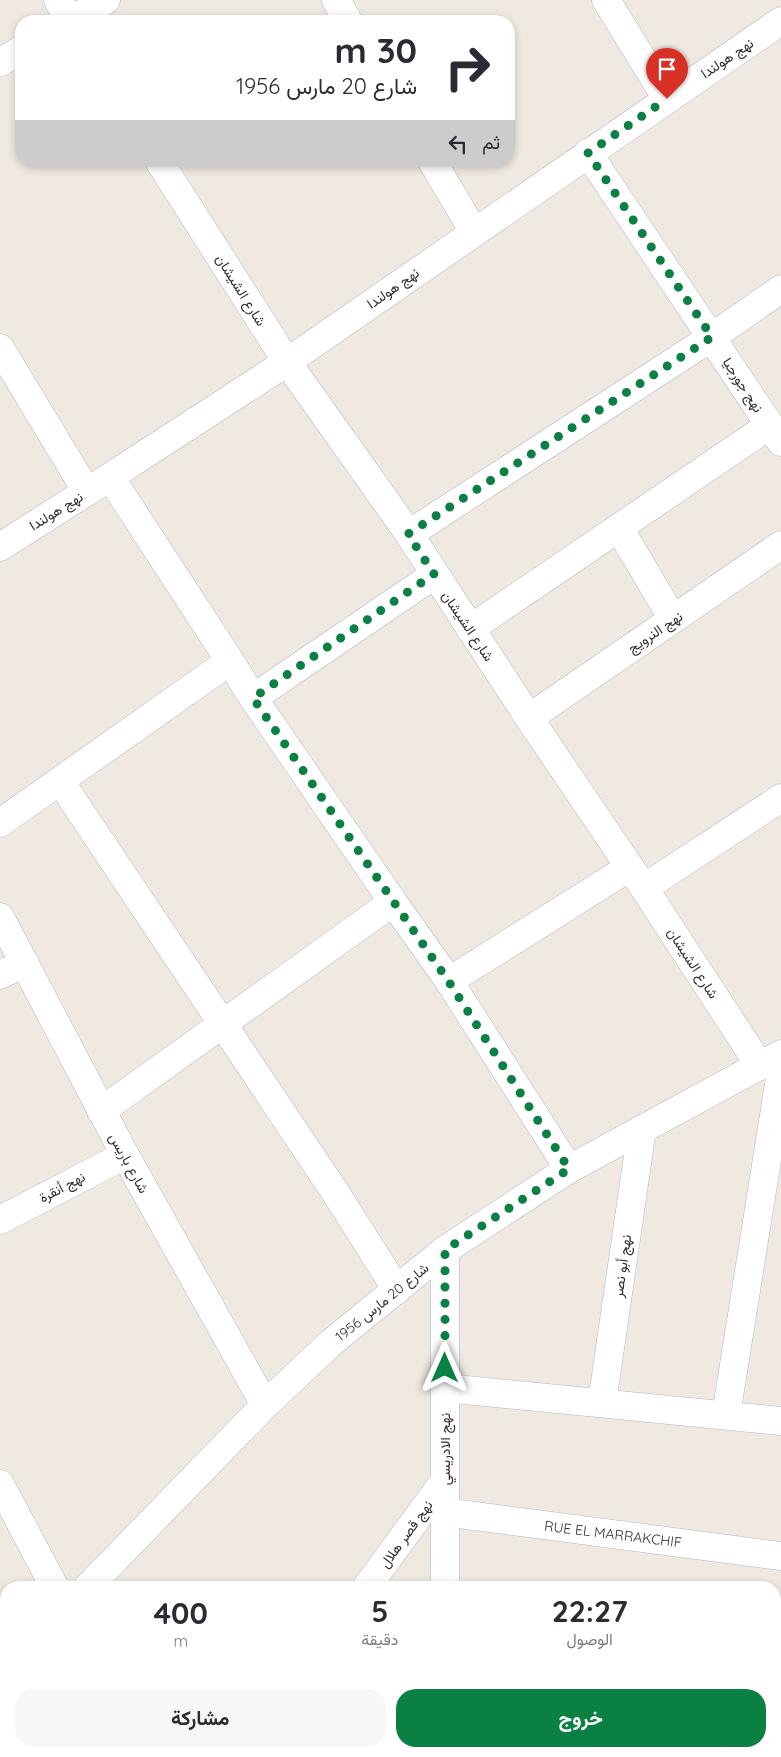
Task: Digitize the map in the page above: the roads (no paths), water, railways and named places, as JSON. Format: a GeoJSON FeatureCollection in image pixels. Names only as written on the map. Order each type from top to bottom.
{"type":"FeatureCollection","features":[{"type":"Feature","properties":{"kind":"street"},"geometry":{"type":"LineString","coordinates":[[58,0],[67,15]]}},
{"type":"Feature","properties":{"kind":"street"},"geometry":{"type":"LineString","coordinates":[[80,15],[106,0]]}},
{"type":"Feature","properties":{"kind":"street"},"geometry":{"type":"LineString","coordinates":[[336,0],[345,15]]}},
{"type":"Feature","properties":{"kind":"street"},"geometry":{"type":"LineString","coordinates":[[606,0],[667,99]]}},
{"type":"Feature","properties":{"kind":"street","name":"نهج هولندا"},"geometry":{"type":"LineString","coordinates":[[0,547],[110,478],[287,362],[781,21]]}},
{"type":"Feature","properties":{"kind":"street"},"geometry":{"type":"LineString","coordinates":[[0,62],[15,53]]}},
{"type":"Feature","properties":{"kind":"street","name":"نهج جورجيا"},"geometry":{"type":"LineString","coordinates":[[588,153],[775,433]]}},
{"type":"Feature","properties":{"kind":"street","name":"شارع الشيشان"},"geometry":{"type":"LineString","coordinates":[[163,167],[287,362],[408,534],[637,878],[774,1064]]}},
{"type":"Feature","properties":{"kind":"street"},"geometry":{"type":"LineString","coordinates":[[436,167],[474,232]]}},
{"type":"Feature","properties":{"kind":"street"},"geometry":{"type":"LineString","coordinates":[[408,534],[712,337],[781,289]]}},
{"type":"Feature","properties":{"kind":"street"},"geometry":{"type":"LineString","coordinates":[[0,348],[87,492]]}},
{"type":"Feature","properties":{"kind":"street"},"geometry":{"type":"LineString","coordinates":[[470,629],[619,528],[775,433]]}},
{"type":"Feature","properties":{"kind":"street"},"geometry":{"type":"LineString","coordinates":[[110,478],[253,698],[449,982],[569,1169]]}},
{"type":"Feature","properties":{"kind":"street"},"geometry":{"type":"LineString","coordinates":[[619,528],[673,619]]}},
{"type":"Feature","properties":{"kind":"street","name":"نهج النرويج"},"geometry":{"type":"LineString","coordinates":[[529,718],[781,545]]}},
{"type":"Feature","properties":{"kind":"street"},"geometry":{"type":"LineString","coordinates":[[253,698],[434,574]]}},
{"type":"Feature","properties":{"kind":"street"},"geometry":{"type":"LineString","coordinates":[[0,823],[230,661]]}},
{"type":"Feature","properties":{"kind":"street"},"geometry":{"type":"LineString","coordinates":[[60,781],[332,1187],[397,1290]]}},
{"type":"Feature","properties":{"kind":"street"},"geometry":{"type":"LineString","coordinates":[[449,982],[781,798]]}},
{"type":"Feature","properties":{"kind":"street"},"geometry":{"type":"LineString","coordinates":[[101,1111],[394,902]]}},
{"type":"Feature","properties":{"kind":"street","name":"شارع باريس"},"geometry":{"type":"LineString","coordinates":[[0,917],[124,1155],[265,1405]]}},
{"type":"Feature","properties":{"kind":"street"},"geometry":{"type":"LineString","coordinates":[[0,975],[25,962]]}},
{"type":"Feature","properties":{"kind":"street"},"geometry":{"type":"LineString","coordinates":[[726,1415],[774,1064]]}},
{"type":"Feature","properties":{"kind":"street","name":"شارع 20 مارس 1956"},"geometry":{"type":"LineString","coordinates":[[94,1581],[265,1405],[332,1342],[445,1250],[569,1169],[642,1129],[774,1064]]}},
{"type":"Feature","properties":{"kind":"street","name":"نهج أبو نصر"},"geometry":{"type":"LineString","coordinates":[[602,1403],[642,1129]]}},
{"type":"Feature","properties":{"kind":"street","name":"نهج أنقرة"},"geometry":{"type":"LineString","coordinates":[[0,1220],[124,1155]]}},
{"type":"Feature","properties":{"kind":"street","name":"نهج الادريسي"},"geometry":{"type":"LineString","coordinates":[[445,1250],[445,1581]]}},
{"type":"Feature","properties":{"kind":"street"},"geometry":{"type":"LineString","coordinates":[[444,1388],[781,1421]]}},
{"type":"Feature","properties":{"kind":"street","name":"نهج قصر هلال"},"geometry":{"type":"LineString","coordinates":[[371,1581],[445,1480]]}},
{"type":"Feature","properties":{"kind":"street"},"geometry":{"type":"LineString","coordinates":[[0,1484],[51,1581]]}},
{"type":"Feature","properties":{"kind":"street","name":"RUE EL MARRAKCHIF"},"geometry":{"type":"LineString","coordinates":[[444,1512],[781,1556]]}}]}
